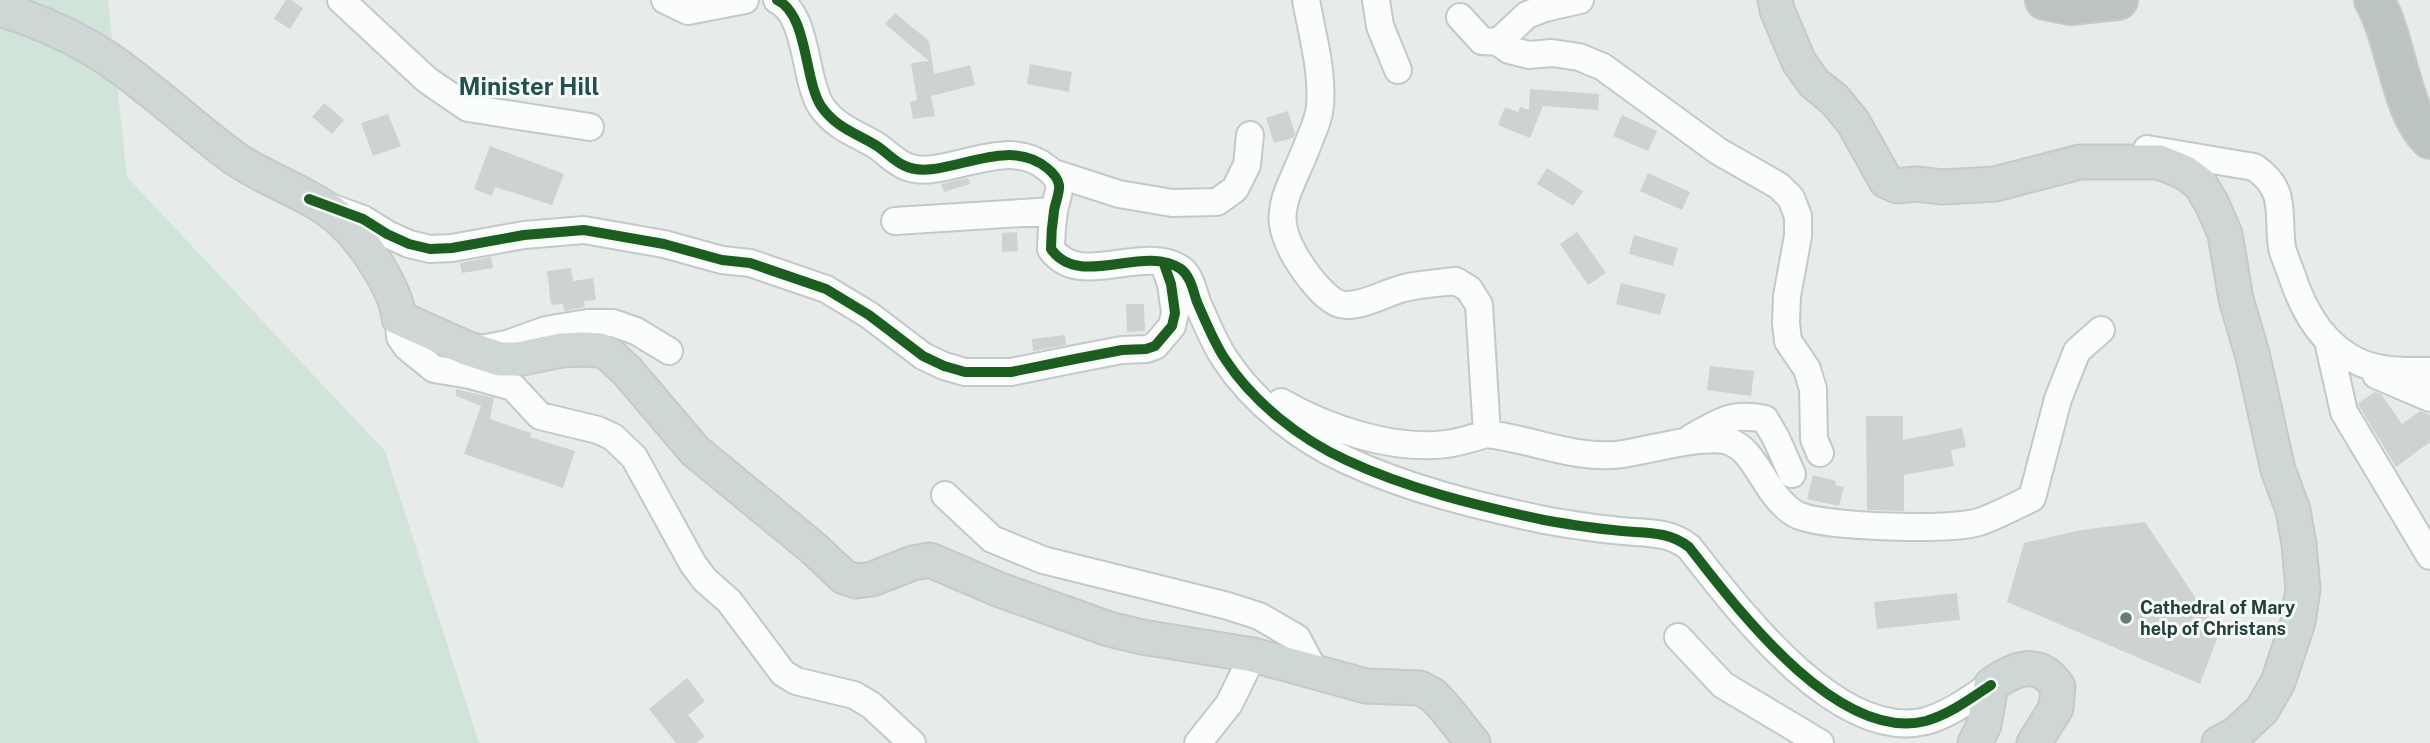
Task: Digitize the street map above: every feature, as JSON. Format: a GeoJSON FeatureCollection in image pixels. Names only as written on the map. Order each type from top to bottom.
{"type":"FeatureCollection","features":[{"type":"Feature","properties":{"kind":"highway"},"geometry":{"type":"LineString","coordinates":[[2045,0],[2070,5],[2118,0]]}},
{"type":"Feature","properties":{"kind":"highway"},"geometry":{"type":"LineString","coordinates":[[2374,0],[2386,22],[2415,121],[2430,139]]}},
{"type":"Feature","properties":{"kind":"main road"},"geometry":{"type":"LineString","coordinates":[[1775,0],[1799,62],[1814,82],[1835,100],[1853,122],[1886,181],[1897,186],[1995,184],[2084,162],[2158,162],[2184,172],[2200,184],[2212,204],[2225,234],[2236,299],[2253,357],[2278,470],[2293,510],[2303,589],[2298,622],[2278,682],[2262,710],[2236,734],[2219,743]]}},
{"type":"Feature","properties":{"kind":"main road"},"geometry":{"type":"LineString","coordinates":[[0,9],[39,24],[106,58],[233,157],[338,218],[379,270],[398,305],[399,318],[471,350],[500,359],[518,359],[562,350],[592,350],[609,354],[628,372],[695,451],[812,547],[844,577],[856,580],[872,579],[913,563],[930,560],[1000,590],[1109,629],[1253,655],[1366,686],[1420,688],[1433,695],[1473,743]]}},
{"type":"Feature","properties":{"kind":"main road"},"geometry":{"type":"LineString","coordinates":[[1975,743],[1984,725],[1991,685],[2021,668],[2040,671],[2052,678],[2058,688],[2056,708],[2034,743]]}},
{"type":"Feature","properties":{"kind":"street"},"geometry":{"type":"LineString","coordinates":[[341,0],[427,80],[468,108],[590,127]]}},
{"type":"Feature","properties":{"kind":"street"},"geometry":{"type":"LineString","coordinates":[[665,0],[688,11],[745,0]]}},
{"type":"Feature","properties":{"kind":"street"},"geometry":{"type":"LineString","coordinates":[[777,0],[783,3],[796,23],[819,103],[830,118],[905,167],[933,169],[982,158],[1014,155],[1033,158],[1054,173],[1119,194],[1172,203],[1217,202],[1235,190],[1247,165],[1250,135]]}},
{"type":"Feature","properties":{"kind":"street"},"geometry":{"type":"LineString","coordinates":[[1307,0],[1321,86],[1320,110],[1283,205],[1282,224],[1292,253],[1313,281],[1333,301],[1345,306],[1405,288],[1456,281],[1469,289],[1479,305],[1487,434]]}},
{"type":"Feature","properties":{"kind":"street"},"geometry":{"type":"LineString","coordinates":[[1376,0],[1380,26],[1398,70]]}},
{"type":"Feature","properties":{"kind":"street"},"geometry":{"type":"LineString","coordinates":[[1498,42],[1527,15],[1580,0]]}},
{"type":"Feature","properties":{"kind":"street"},"geometry":{"type":"LineString","coordinates":[[1460,16],[1482,41],[1498,42],[1509,50],[1529,55],[1552,53],[1578,57],[1603,67],[1718,151],[1779,187],[1791,198],[1798,216],[1798,236],[1787,296],[1788,341],[1807,369],[1813,388],[1814,439],[1820,453]]}},
{"type":"Feature","properties":{"kind":"street"},"geometry":{"type":"LineString","coordinates":[[2084,162],[2121,148],[2156,149],[2254,167],[2268,176],[2277,188],[2283,251],[2300,300],[2311,320],[2328,341],[2374,374],[2430,398]]}},
{"type":"Feature","properties":{"kind":"street"},"geometry":{"type":"LineString","coordinates":[[1054,173],[1059,184],[1051,248],[1064,263],[1082,267],[1145,262],[1180,269],[1191,281],[1197,302],[1224,359],[1240,378],[1265,406],[1304,436],[1344,460],[1394,480],[1542,520],[1616,531],[1661,534],[1678,539],[1689,547],[1753,628],[1824,694],[1850,710],[1888,723],[1924,722],[1956,709],[1991,685]]}},
{"type":"Feature","properties":{"kind":"street"},"geometry":{"type":"LineString","coordinates":[[309,199],[363,219],[409,244],[430,249],[452,248],[524,235],[584,230],[664,244],[722,260],[750,264],[826,289],[869,315],[923,356],[965,372],[1011,372],[1098,354],[1155,346],[1172,326],[1175,313],[1171,284],[1164,264]]}},
{"type":"Feature","properties":{"kind":"street"},"geometry":{"type":"LineString","coordinates":[[895,221],[1054,211]]}},
{"type":"Feature","properties":{"kind":"street"},"geometry":{"type":"LineString","coordinates":[[399,318],[400,337],[407,347],[434,369],[470,375],[513,387],[540,416],[598,430],[624,445],[634,457],[693,564],[705,580],[729,601],[783,673],[796,681],[854,695],[871,705],[912,743]]}},
{"type":"Feature","properties":{"kind":"street"},"geometry":{"type":"LineString","coordinates":[[471,350],[507,344],[546,330],[613,323],[636,331],[669,351]]}},
{"type":"Feature","properties":{"kind":"street"},"geometry":{"type":"LineString","coordinates":[[1240,378],[1307,417],[1393,443],[1447,444],[1487,434],[1567,450],[1619,455],[1709,439],[1728,441],[1744,450],[1782,503],[1799,516],[1831,523],[1931,527],[1978,522],[2032,498],[2058,399],[2072,363],[2077,351],[2101,330]]}},
{"type":"Feature","properties":{"kind":"street"},"geometry":{"type":"LineString","coordinates":[[2328,341],[2344,412],[2430,556]]}},
{"type":"Feature","properties":{"kind":"street"},"geometry":{"type":"LineString","coordinates":[[2361,363],[2395,363],[2430,355]]}},
{"type":"Feature","properties":{"kind":"street"},"geometry":{"type":"LineString","coordinates":[[2361,363],[2390,371],[2430,370]]}},
{"type":"Feature","properties":{"kind":"street"},"geometry":{"type":"LineString","coordinates":[[1680,444],[1733,416],[1746,415],[1765,419],[1792,474]]}},
{"type":"Feature","properties":{"kind":"street"},"geometry":{"type":"LineString","coordinates":[[945,495],[992,539],[1043,560],[1259,616],[1297,638],[1314,670]]}},
{"type":"Feature","properties":{"kind":"street"},"geometry":{"type":"LineString","coordinates":[[1678,637],[1723,685],[1820,743]]}},
{"type":"Feature","properties":{"kind":"street"},"geometry":{"type":"LineString","coordinates":[[1198,743],[1229,704],[1253,655]]}},
{"type":"Feature","properties":{"kind":"green space"},"geometry":{"type":"Polygon","coordinates":[[[0,0],[108,0],[127,177],[385,451],[479,743],[0,743],[0,0]]]}},
{"type":"Feature","properties":{"kind":"building"},"geometry":{"type":"Polygon","coordinates":[[[286,0],[291,0],[303,8],[290,29],[274,19],[286,0]]]}},
{"type":"Feature","properties":{"kind":"building"},"geometry":{"type":"Polygon","coordinates":[[[895,13],[929,41],[934,74],[970,65],[975,85],[931,96],[935,116],[913,119],[910,102],[917,100],[911,63],[929,61],[885,24],[895,13]]]}},
{"type":"Feature","properties":{"kind":"building"},"geometry":{"type":"Polygon","coordinates":[[[1030,64],[1072,72],[1069,92],[1027,84],[1030,64]]]}},
{"type":"Feature","properties":{"kind":"building"},"geometry":{"type":"Polygon","coordinates":[[[1530,89],[1599,94],[1598,110],[1543,106],[1530,138],[1498,125],[1505,107],[1518,112],[1520,107],[1529,110],[1530,89]]]}},
{"type":"Feature","properties":{"kind":"building"},"geometry":{"type":"Polygon","coordinates":[[[324,103],[344,120],[332,134],[312,117],[324,103]]]}},
{"type":"Feature","properties":{"kind":"building"},"geometry":{"type":"Polygon","coordinates":[[[1288,111],[1295,134],[1293,138],[1274,143],[1266,118],[1288,111]]]}},
{"type":"Feature","properties":{"kind":"building"},"geometry":{"type":"Polygon","coordinates":[[[388,114],[401,146],[373,156],[361,123],[388,114]]]}},
{"type":"Feature","properties":{"kind":"building"},"geometry":{"type":"Polygon","coordinates":[[[1622,115],[1657,131],[1648,151],[1613,136],[1622,115]]]}},
{"type":"Feature","properties":{"kind":"building"},"geometry":{"type":"Polygon","coordinates":[[[490,146],[564,174],[552,205],[495,187],[492,196],[474,189],[490,146]]]}},
{"type":"Feature","properties":{"kind":"building"},"geometry":{"type":"Polygon","coordinates":[[[1547,168],[1583,191],[1573,206],[1537,184],[1547,168]]]}},
{"type":"Feature","properties":{"kind":"building"},"geometry":{"type":"Polygon","coordinates":[[[1648,173],[1690,192],[1682,210],[1640,191],[1648,173]]]}},
{"type":"Feature","properties":{"kind":"building"},"geometry":{"type":"Polygon","coordinates":[[[968,178],[970,184],[944,192],[941,184],[968,178]]]}},
{"type":"Feature","properties":{"kind":"building"},"geometry":{"type":"Polygon","coordinates":[[[1017,232],[1018,251],[1002,252],[1002,233],[1017,232]]]}},
{"type":"Feature","properties":{"kind":"building"},"geometry":{"type":"Polygon","coordinates":[[[1577,232],[1606,273],[1588,285],[1560,244],[1577,232]]]}},
{"type":"Feature","properties":{"kind":"building"},"geometry":{"type":"Polygon","coordinates":[[[1634,235],[1678,248],[1673,266],[1629,254],[1634,235]]]}},
{"type":"Feature","properties":{"kind":"building"},"geometry":{"type":"Polygon","coordinates":[[[491,257],[493,268],[462,273],[460,263],[491,257]]]}},
{"type":"Feature","properties":{"kind":"building"},"geometry":{"type":"Polygon","coordinates":[[[571,268],[573,281],[593,278],[596,300],[584,301],[585,307],[564,311],[563,304],[551,305],[547,271],[571,268]]]}},
{"type":"Feature","properties":{"kind":"building"},"geometry":{"type":"Polygon","coordinates":[[[1621,283],[1666,294],[1660,315],[1616,304],[1621,283]]]}},
{"type":"Feature","properties":{"kind":"building"},"geometry":{"type":"Polygon","coordinates":[[[1126,304],[1144,304],[1145,331],[1127,332],[1126,304]]]}},
{"type":"Feature","properties":{"kind":"building"},"geometry":{"type":"Polygon","coordinates":[[[1065,335],[1066,345],[1033,351],[1032,339],[1065,335]]]}},
{"type":"Feature","properties":{"kind":"building"},"geometry":{"type":"Polygon","coordinates":[[[1710,366],[1754,371],[1751,396],[1707,390],[1710,366]]]}},
{"type":"Feature","properties":{"kind":"building"},"geometry":{"type":"Polygon","coordinates":[[[456,389],[494,398],[490,419],[531,433],[530,437],[575,451],[563,488],[464,454],[481,406],[456,396],[456,389]]]}},
{"type":"Feature","properties":{"kind":"building"},"geometry":{"type":"Polygon","coordinates":[[[2375,392],[2381,394],[2402,424],[2420,411],[2430,415],[2430,442],[2396,467],[2358,403],[2375,392]]]}},
{"type":"Feature","properties":{"kind":"building"},"geometry":{"type":"Polygon","coordinates":[[[1866,416],[1903,416],[1903,440],[1962,428],[1966,447],[1951,450],[1954,466],[1904,475],[1904,511],[1867,510],[1866,416]]]}},
{"type":"Feature","properties":{"kind":"building"},"geometry":{"type":"Polygon","coordinates":[[[1813,475],[1836,481],[1835,485],[1844,487],[1839,506],[1807,499],[1813,475]]]}},
{"type":"Feature","properties":{"kind":"building","name":"Cathedral of Mary help of Christans"},"geometry":{"type":"Polygon","coordinates":[[[2145,522],[2219,633],[2200,684],[2007,602],[2024,543],[2081,530],[2145,522]]]}},
{"type":"Feature","properties":{"kind":"building"},"geometry":{"type":"Polygon","coordinates":[[[1957,593],[1960,620],[1877,629],[1874,602],[1957,593]]]}},
{"type":"Feature","properties":{"kind":"building"},"geometry":{"type":"Polygon","coordinates":[[[687,678],[705,701],[688,715],[705,736],[696,743],[676,743],[649,709],[687,678]]]}},
{"type":"Feature","properties":{"kind":"cycle path"},"geometry":{"type":"LineString","coordinates":[[777,0],[795,19],[816,95],[833,120],[877,146],[899,163],[918,169],[935,169],[1011,155],[1030,158],[1047,168],[1059,185],[1051,249],[1063,261],[1078,266],[1149,261],[1166,262],[1181,269],[1189,280],[1217,346],[1236,375],[1279,418],[1329,451],[1394,480],[1469,503],[1544,520],[1652,533],[1680,541],[1689,547],[1733,603],[1792,665],[1824,691],[1858,712],[1892,722],[1926,721],[1952,710],[1991,685]]}},
{"type":"Feature","properties":{"kind":"cycle path"},"geometry":{"type":"LineString","coordinates":[[309,199],[363,219],[409,244],[430,249],[452,248],[524,235],[584,230],[664,244],[722,260],[750,263],[826,289],[869,315],[923,356],[965,372],[1011,372],[1155,346],[1172,326],[1175,313],[1171,284],[1164,264]]}},
{"type":"Feature","properties":{"kind":"place","name":"Cathedral of Mary help of Christans"},"geometry":{"type":"Point","coordinates":[2126,618]}},
{"type":"Feature","properties":{"kind":"district","name":"Minister Hill"},"geometry":{"type":"Point","coordinates":[529,87]}}]}
